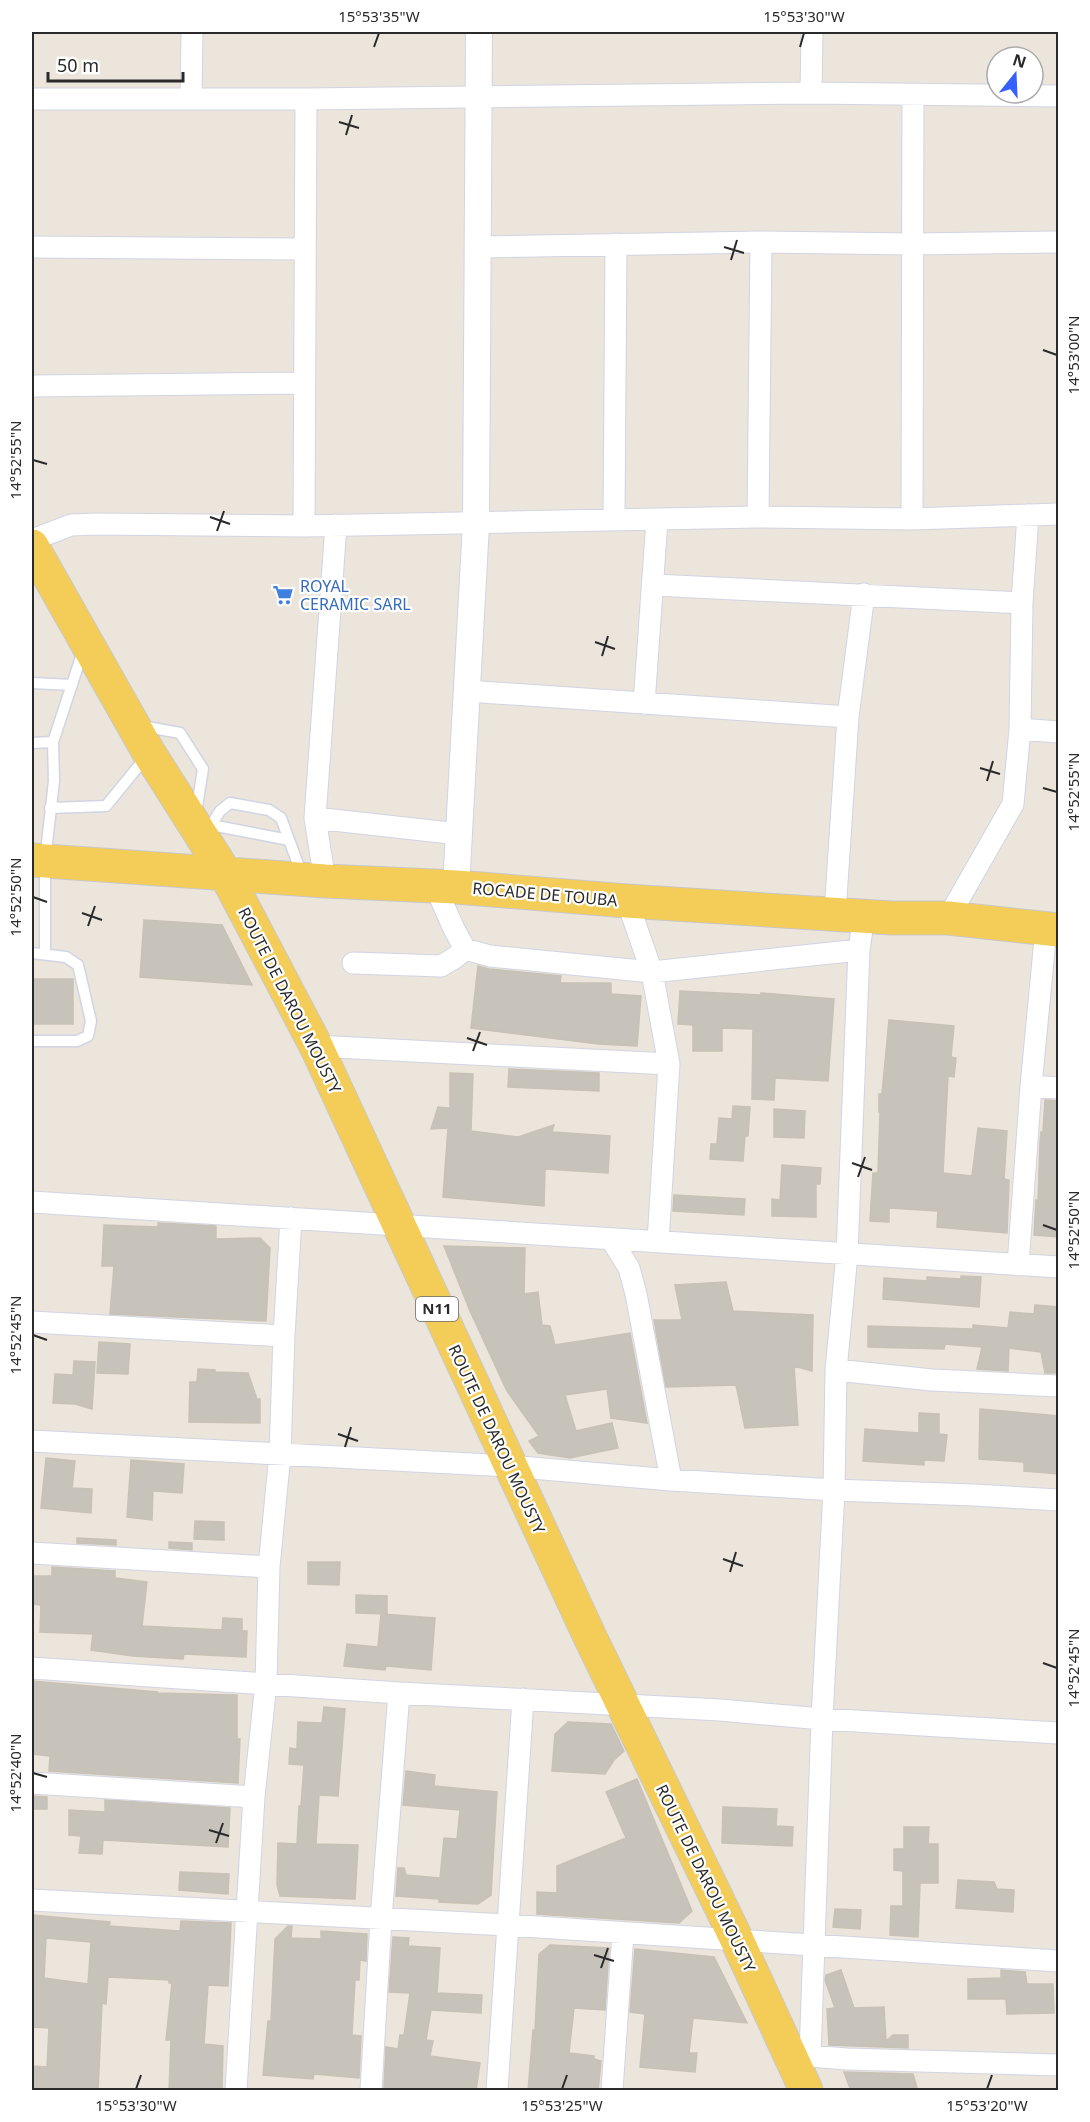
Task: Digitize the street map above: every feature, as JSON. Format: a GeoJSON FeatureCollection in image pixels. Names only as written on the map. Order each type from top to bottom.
{"type":"FeatureCollection","features":[{"type":"Feature","properties":{"kind":"main road","name":"ROUTE DE DAROU MOUSTY"},"geometry":{"type":"LineString","coordinates":[[32,546],[149,753],[203,829],[315,1046],[400,1225],[509,1466],[623,1705],[737,1940],[799,2055],[806,2091]]}},
{"type":"Feature","properties":{"kind":"main road","name":"ROCADE DE TOUBA"},"geometry":{"type":"LineString","coordinates":[[38,861],[892,918],[948,918],[1052,929]]}},
{"type":"Feature","properties":{"kind":"street"},"geometry":{"type":"LineString","coordinates":[[191,98],[192,32]]}},
{"type":"Feature","properties":{"kind":"street"},"geometry":{"type":"LineString","coordinates":[[479,32],[476,524],[459,834],[446,887],[454,929],[465,949],[490,956],[652,972],[859,950]]}},
{"type":"Feature","properties":{"kind":"street"},"geometry":{"type":"LineString","coordinates":[[811,93],[812,32]]}},
{"type":"Feature","properties":{"kind":"street"},"geometry":{"type":"LineString","coordinates":[[32,99],[306,99],[811,93],[1059,96]]}},
{"type":"Feature","properties":{"kind":"street"},"geometry":{"type":"LineString","coordinates":[[912,519],[913,94]]}},
{"type":"Feature","properties":{"kind":"street"},"geometry":{"type":"LineString","coordinates":[[304,526],[306,99]]}},
{"type":"Feature","properties":{"kind":"street"},"geometry":{"type":"LineString","coordinates":[[478,247],[761,242],[913,244],[1059,242]]}},
{"type":"Feature","properties":{"kind":"street"},"geometry":{"type":"LineString","coordinates":[[758,518],[761,242]]}},
{"type":"Feature","properties":{"kind":"street"},"geometry":{"type":"LineString","coordinates":[[614,520],[616,244]]}},
{"type":"Feature","properties":{"kind":"street"},"geometry":{"type":"LineString","coordinates":[[32,247],[305,249]]}},
{"type":"Feature","properties":{"kind":"street"},"geometry":{"type":"LineString","coordinates":[[32,386],[41,384],[304,383]]}},
{"type":"Feature","properties":{"kind":"street"},"geometry":{"type":"LineString","coordinates":[[32,540],[71,525],[96,524],[304,526],[758,518],[912,519],[1059,514]]}},
{"type":"Feature","properties":{"kind":"street"},"geometry":{"type":"LineString","coordinates":[[948,918],[1013,804],[1020,729],[1022,603],[1028,515]]}},
{"type":"Feature","properties":{"kind":"street"},"geometry":{"type":"LineString","coordinates":[[644,704],[657,520]]}},
{"type":"Feature","properties":{"kind":"street"},"geometry":{"type":"LineString","coordinates":[[314,880],[315,818],[336,525]]}},
{"type":"Feature","properties":{"kind":"street"},"geometry":{"type":"LineString","coordinates":[[654,585],[1022,603]]}},
{"type":"Feature","properties":{"kind":"street"},"geometry":{"type":"LineString","coordinates":[[864,594],[848,717],[850,914],[859,950],[847,1254],[836,1370],[834,1490],[822,1719],[815,1945],[799,2055],[847,2059],[1059,2065]]}},
{"type":"Feature","properties":{"kind":"street"},"geometry":{"type":"LineString","coordinates":[[467,691],[848,717]]}},
{"type":"Feature","properties":{"kind":"street"},"geometry":{"type":"LineString","coordinates":[[1020,729],[1059,732]]}},
{"type":"Feature","properties":{"kind":"street"},"geometry":{"type":"LineString","coordinates":[[315,818],[459,834]]}},
{"type":"Feature","properties":{"kind":"street"},"geometry":{"type":"LineString","coordinates":[[627,901],[652,972],[669,1064],[658,1242]]}},
{"type":"Feature","properties":{"kind":"street"},"geometry":{"type":"LineString","coordinates":[[1018,1265],[1031,1086],[1050,985],[1052,929]]}},
{"type":"Feature","properties":{"kind":"street"},"geometry":{"type":"LineString","coordinates":[[353,963],[441,966],[465,949]]}},
{"type":"Feature","properties":{"kind":"street"},"geometry":{"type":"LineString","coordinates":[[315,1046],[669,1064]]}},
{"type":"Feature","properties":{"kind":"street"},"geometry":{"type":"LineString","coordinates":[[1031,1086],[1059,1088]]}},
{"type":"Feature","properties":{"kind":"street"},"geometry":{"type":"LineString","coordinates":[[32,1202],[1059,1267]]}},
{"type":"Feature","properties":{"kind":"street"},"geometry":{"type":"LineString","coordinates":[[236,2091],[254,1797],[266,1683],[269,1567],[280,1454],[291,1218]]}},
{"type":"Feature","properties":{"kind":"street"},"geometry":{"type":"LineString","coordinates":[[611,1239],[629,1268],[636,1294],[671,1480]]}},
{"type":"Feature","properties":{"kind":"street"},"geometry":{"type":"LineString","coordinates":[[32,1322],[284,1336]]}},
{"type":"Feature","properties":{"kind":"street"},"geometry":{"type":"LineString","coordinates":[[836,1370],[932,1380],[1059,1386]]}},
{"type":"Feature","properties":{"kind":"street"},"geometry":{"type":"LineString","coordinates":[[32,1441],[509,1466],[671,1480],[834,1490],[1059,1500]]}},
{"type":"Feature","properties":{"kind":"street"},"geometry":{"type":"LineString","coordinates":[[32,1553],[269,1567]]}},
{"type":"Feature","properties":{"kind":"street"},"geometry":{"type":"LineString","coordinates":[[32,1668],[1059,1733]]}},
{"type":"Feature","properties":{"kind":"street"},"geometry":{"type":"LineString","coordinates":[[371,2091],[381,1919],[399,1693]]}},
{"type":"Feature","properties":{"kind":"street"},"geometry":{"type":"LineString","coordinates":[[497,2091],[523,1699]]}},
{"type":"Feature","properties":{"kind":"street"},"geometry":{"type":"LineString","coordinates":[[32,1783],[254,1797]]}},
{"type":"Feature","properties":{"kind":"street"},"geometry":{"type":"LineString","coordinates":[[32,1900],[507,1925],[1059,1961]]}},
{"type":"Feature","properties":{"kind":"street"},"geometry":{"type":"LineString","coordinates":[[612,2091],[623,1933]]}},
{"type":"Feature","properties":{"kind":"lane"},"geometry":{"type":"LineString","coordinates":[[45,953],[38,861],[54,781],[53,742],[86,644]]}},
{"type":"Feature","properties":{"kind":"lane"},"geometry":{"type":"LineString","coordinates":[[32,684],[72,685]]}},
{"type":"Feature","properties":{"kind":"lane"},"geometry":{"type":"LineString","coordinates":[[133,725],[180,733],[203,769],[203,829]]}},
{"type":"Feature","properties":{"kind":"lane"},"geometry":{"type":"LineString","coordinates":[[32,743],[53,742]]}},
{"type":"Feature","properties":{"kind":"lane"},"geometry":{"type":"LineString","coordinates":[[50,808],[106,806],[149,753]]}},
{"type":"Feature","properties":{"kind":"lane"},"geometry":{"type":"LineString","coordinates":[[203,829],[230,803],[269,810],[281,818],[289,840],[314,880]]}},
{"type":"Feature","properties":{"kind":"lane"},"geometry":{"type":"LineString","coordinates":[[203,829],[289,840]]}},
{"type":"Feature","properties":{"kind":"lane"},"geometry":{"type":"LineString","coordinates":[[32,953],[66,957],[78,965],[90,1020],[88,1036],[77,1041],[32,1041]]}},
{"type":"Feature","properties":{"kind":"building"},"geometry":{"type":"Polygon","coordinates":[[[144,920],[222,925],[252,985],[140,977],[144,920]]]}},
{"type":"Feature","properties":{"kind":"building"},"geometry":{"type":"Polygon","coordinates":[[[478,966],[561,976],[560,983],[611,983],[611,994],[641,996],[637,1046],[599,1044],[471,1028],[478,966]]]}},
{"type":"Feature","properties":{"kind":"building"},"geometry":{"type":"Polygon","coordinates":[[[32,979],[73,979],[73,1024],[32,1024],[32,979]]]}},
{"type":"Feature","properties":{"kind":"building"},"geometry":{"type":"Polygon","coordinates":[[[680,991],[761,995],[761,993],[834,999],[828,1081],[775,1078],[774,1100],[752,1099],[753,1029],[722,1028],[722,1051],[693,1051],[693,1025],[678,1024],[680,991]]]}},
{"type":"Feature","properties":{"kind":"building"},"geometry":{"type":"Polygon","coordinates":[[[889,1020],[954,1026],[951,1057],[956,1058],[954,1077],[948,1076],[943,1173],[972,1176],[978,1128],[1007,1131],[1004,1179],[1009,1180],[1007,1233],[937,1227],[938,1211],[889,1208],[889,1222],[870,1221],[873,1173],[878,1173],[879,1094],[882,1094],[889,1020]]]}},
{"type":"Feature","properties":{"kind":"building"},"geometry":{"type":"Polygon","coordinates":[[[509,1069],[599,1073],[599,1091],[508,1087],[509,1069]]]}},
{"type":"Feature","properties":{"kind":"building"},"geometry":{"type":"Polygon","coordinates":[[[450,1073],[473,1074],[471,1131],[518,1137],[554,1125],[552,1132],[610,1136],[608,1173],[545,1169],[544,1206],[443,1197],[448,1128],[431,1129],[438,1107],[450,1108],[450,1073]]]}},
{"type":"Feature","properties":{"kind":"building"},"geometry":{"type":"Polygon","coordinates":[[[1045,1100],[1059,1101],[1059,1237],[1034,1235],[1045,1100]]]}},
{"type":"Feature","properties":{"kind":"building"},"geometry":{"type":"Polygon","coordinates":[[[733,1106],[750,1107],[743,1161],[710,1159],[711,1144],[717,1144],[719,1118],[732,1119],[733,1106]]]}},
{"type":"Feature","properties":{"kind":"building"},"geometry":{"type":"Polygon","coordinates":[[[774,1109],[805,1111],[804,1138],[774,1137],[774,1109]]]}},
{"type":"Feature","properties":{"kind":"building"},"geometry":{"type":"Polygon","coordinates":[[[782,1165],[821,1168],[820,1184],[816,1184],[816,1217],[772,1216],[772,1199],[780,1200],[782,1165]]]}},
{"type":"Feature","properties":{"kind":"building"},"geometry":{"type":"Polygon","coordinates":[[[674,1195],[745,1199],[744,1215],[673,1211],[674,1195]]]}},
{"type":"Feature","properties":{"kind":"building"},"geometry":{"type":"Polygon","coordinates":[[[158,1223],[216,1226],[216,1239],[260,1238],[270,1248],[266,1321],[110,1314],[114,1266],[102,1266],[104,1225],[158,1227],[158,1223]]]}},
{"type":"Feature","properties":{"kind":"building"},"geometry":{"type":"Polygon","coordinates":[[[444,1246],[525,1248],[524,1294],[538,1292],[542,1325],[550,1326],[555,1345],[630,1333],[647,1423],[611,1418],[607,1389],[565,1395],[576,1431],[612,1423],[618,1448],[570,1458],[538,1453],[529,1441],[539,1436],[507,1391],[470,1311],[444,1246]]]}},
{"type":"Feature","properties":{"kind":"building"},"geometry":{"type":"Polygon","coordinates":[[[961,1276],[981,1277],[979,1307],[883,1299],[884,1278],[927,1281],[927,1277],[961,1279],[961,1276]]]}},
{"type":"Feature","properties":{"kind":"building"},"geometry":{"type":"Polygon","coordinates":[[[726,1282],[733,1311],[813,1315],[812,1371],[794,1366],[798,1425],[745,1428],[736,1385],[666,1387],[654,1320],[682,1320],[675,1285],[726,1282]]]}},
{"type":"Feature","properties":{"kind":"building"},"geometry":{"type":"Polygon","coordinates":[[[1035,1305],[1059,1307],[1059,1373],[1045,1373],[1041,1352],[1009,1348],[1008,1371],[977,1369],[982,1347],[945,1344],[944,1349],[868,1347],[868,1326],[973,1329],[973,1325],[1008,1328],[1010,1312],[1034,1314],[1035,1305]]]}},
{"type":"Feature","properties":{"kind":"building"},"geometry":{"type":"Polygon","coordinates":[[[99,1342],[130,1344],[128,1374],[97,1373],[99,1342]]]}},
{"type":"Feature","properties":{"kind":"building"},"geometry":{"type":"Polygon","coordinates":[[[74,1361],[95,1362],[92,1409],[75,1404],[53,1403],[55,1374],[73,1375],[74,1361]]]}},
{"type":"Feature","properties":{"kind":"building"},"geometry":{"type":"Polygon","coordinates":[[[198,1369],[248,1373],[257,1399],[260,1399],[260,1423],[189,1422],[190,1382],[197,1382],[198,1369]]]}},
{"type":"Feature","properties":{"kind":"building"},"geometry":{"type":"Polygon","coordinates":[[[980,1409],[1059,1416],[1059,1474],[1024,1471],[1024,1462],[979,1459],[980,1409]]]}},
{"type":"Feature","properties":{"kind":"building"},"geometry":{"type":"Polygon","coordinates":[[[919,1413],[939,1414],[939,1434],[947,1435],[944,1461],[924,1460],[924,1465],[863,1461],[865,1429],[919,1433],[919,1413]]]}},
{"type":"Feature","properties":{"kind":"building"},"geometry":{"type":"Polygon","coordinates":[[[46,1458],[75,1461],[72,1488],[92,1489],[91,1513],[41,1508],[46,1458]]]}},
{"type":"Feature","properties":{"kind":"building"},"geometry":{"type":"Polygon","coordinates":[[[131,1460],[184,1464],[182,1493],[153,1491],[152,1520],[127,1517],[131,1460]]]}},
{"type":"Feature","properties":{"kind":"building"},"geometry":{"type":"Polygon","coordinates":[[[195,1521],[224,1522],[224,1540],[194,1539],[195,1521]]]}},
{"type":"Feature","properties":{"kind":"building"},"geometry":{"type":"Polygon","coordinates":[[[77,1538],[116,1540],[116,1545],[77,1543],[77,1538]]]}},
{"type":"Feature","properties":{"kind":"building"},"geometry":{"type":"Polygon","coordinates":[[[169,1542],[192,1543],[192,1550],[169,1548],[169,1542]]]}},
{"type":"Feature","properties":{"kind":"building"},"geometry":{"type":"Polygon","coordinates":[[[308,1562],[340,1562],[339,1585],[308,1584],[308,1562]]]}},
{"type":"Feature","properties":{"kind":"building"},"geometry":{"type":"Polygon","coordinates":[[[52,1567],[115,1571],[115,1578],[147,1582],[142,1626],[222,1630],[223,1618],[242,1619],[242,1631],[247,1631],[246,1657],[184,1654],[183,1659],[133,1656],[91,1650],[93,1634],[40,1632],[41,1605],[32,1604],[32,1576],[52,1576],[52,1567]]]}},
{"type":"Feature","properties":{"kind":"building"},"geometry":{"type":"Polygon","coordinates":[[[356,1595],[387,1596],[387,1614],[356,1613],[356,1595]]]}},
{"type":"Feature","properties":{"kind":"building"},"geometry":{"type":"Polygon","coordinates":[[[381,1614],[435,1618],[431,1670],[386,1666],[385,1670],[344,1666],[347,1644],[378,1647],[381,1614]]]}},
{"type":"Feature","properties":{"kind":"building"},"geometry":{"type":"Polygon","coordinates":[[[32,1681],[157,1693],[237,1695],[237,1739],[240,1739],[238,1783],[49,1771],[50,1756],[32,1754],[32,1681]]]}},
{"type":"Feature","properties":{"kind":"building"},"geometry":{"type":"Polygon","coordinates":[[[324,1707],[345,1709],[338,1796],[319,1795],[316,1844],[358,1845],[355,1899],[280,1896],[277,1885],[278,1843],[297,1844],[299,1806],[301,1806],[304,1765],[289,1764],[290,1748],[297,1749],[298,1722],[322,1723],[324,1707]]]}},
{"type":"Feature","properties":{"kind":"building"},"geometry":{"type":"Polygon","coordinates":[[[568,1722],[611,1724],[624,1751],[614,1760],[605,1774],[552,1771],[555,1734],[568,1722]]]}},
{"type":"Feature","properties":{"kind":"building"},"geometry":{"type":"Polygon","coordinates":[[[406,1771],[435,1775],[434,1786],[497,1792],[491,1895],[478,1904],[396,1896],[398,1868],[404,1868],[406,1875],[440,1878],[444,1838],[457,1839],[460,1810],[403,1805],[406,1771]]]}},
{"type":"Feature","properties":{"kind":"building"},"geometry":{"type":"Polygon","coordinates":[[[637,1779],[692,1911],[679,1923],[537,1914],[537,1892],[557,1893],[557,1866],[626,1838],[606,1792],[637,1779]]]}},
{"type":"Feature","properties":{"kind":"building"},"geometry":{"type":"Polygon","coordinates":[[[32,1796],[47,1797],[47,1809],[32,1809],[32,1796]]]}},
{"type":"Feature","properties":{"kind":"building"},"geometry":{"type":"Polygon","coordinates":[[[105,1800],[230,1808],[228,1847],[103,1840],[102,1854],[79,1853],[81,1836],[69,1835],[69,1810],[105,1812],[105,1800]]]}},
{"type":"Feature","properties":{"kind":"building"},"geometry":{"type":"Polygon","coordinates":[[[723,1807],[777,1809],[776,1826],[793,1827],[792,1846],[722,1843],[723,1807]]]}},
{"type":"Feature","properties":{"kind":"building"},"geometry":{"type":"Polygon","coordinates":[[[904,1827],[929,1827],[928,1844],[938,1844],[938,1883],[920,1883],[918,1937],[890,1935],[891,1906],[903,1906],[903,1871],[894,1870],[894,1849],[904,1849],[904,1827]]]}},
{"type":"Feature","properties":{"kind":"building"},"geometry":{"type":"Polygon","coordinates":[[[180,1872],[229,1874],[228,1894],[179,1890],[180,1872]]]}},
{"type":"Feature","properties":{"kind":"building"},"geometry":{"type":"Polygon","coordinates":[[[958,1880],[994,1882],[997,1889],[1014,1890],[1013,1912],[956,1908],[958,1880]]]}},
{"type":"Feature","properties":{"kind":"building"},"geometry":{"type":"Polygon","coordinates":[[[835,1909],[861,1910],[860,1929],[833,1927],[835,1909]]]}},
{"type":"Feature","properties":{"kind":"building"},"geometry":{"type":"Polygon","coordinates":[[[32,1915],[110,1922],[109,1926],[180,1931],[181,1921],[231,1923],[228,1986],[208,1985],[204,2044],[223,2046],[222,2091],[169,2091],[171,2040],[166,2040],[172,1983],[169,1983],[169,1980],[108,1977],[106,2004],[102,2003],[98,2091],[32,2087],[32,2066],[47,2067],[49,2028],[32,2027],[32,1915]],[[46,1938],[44,1978],[88,1984],[91,1942],[46,1938]]]}},
{"type":"Feature","properties":{"kind":"building"},"geometry":{"type":"Polygon","coordinates":[[[288,1926],[292,1926],[291,1938],[321,1939],[321,1931],[367,1934],[366,1961],[360,1960],[359,1980],[355,1980],[352,2035],[361,2036],[359,2078],[314,2074],[313,2079],[263,2075],[268,2021],[271,2021],[275,1939],[288,1926]]]}},
{"type":"Feature","properties":{"kind":"building"},"geometry":{"type":"Polygon","coordinates":[[[393,1937],[409,1938],[408,1946],[440,1948],[437,1993],[482,1995],[481,2013],[431,2010],[426,2040],[433,2041],[430,2056],[480,2063],[476,2091],[409,2091],[384,2087],[386,2047],[398,2049],[400,2035],[404,2035],[410,1993],[389,1992],[393,1937]]]}},
{"type":"Feature","properties":{"kind":"building"},"geometry":{"type":"Polygon","coordinates":[[[550,1945],[609,1948],[605,2010],[574,2008],[569,2053],[594,2056],[594,2059],[601,2061],[598,2091],[528,2091],[533,2030],[535,2030],[539,1954],[550,1945]]]}},
{"type":"Feature","properties":{"kind":"building"},"geometry":{"type":"Polygon","coordinates":[[[635,1949],[714,1957],[747,2023],[693,2018],[689,2053],[697,2053],[695,2072],[640,2067],[645,2014],[630,2012],[635,1949]]]}},
{"type":"Feature","properties":{"kind":"building"},"geometry":{"type":"Polygon","coordinates":[[[841,1970],[854,2008],[884,2007],[886,2041],[893,2035],[908,2035],[908,2048],[829,2045],[827,2009],[835,2008],[825,1980],[826,1975],[841,1970]]]}},
{"type":"Feature","properties":{"kind":"building"},"geometry":{"type":"Polygon","coordinates":[[[1001,1970],[1025,1972],[1027,1984],[1053,1984],[1054,2013],[1007,2014],[1006,1999],[968,1999],[968,1979],[1001,1978],[1001,1970]]]}},
{"type":"Feature","properties":{"kind":"building"},"geometry":{"type":"Polygon","coordinates":[[[844,2072],[913,2074],[918,2091],[851,2091],[844,2072]]]}},
{"type":"Feature","properties":{"kind":"place","name":"ROYAL CERAMIC SARL"},"geometry":{"type":"Point","coordinates":[283,595]}}]}
